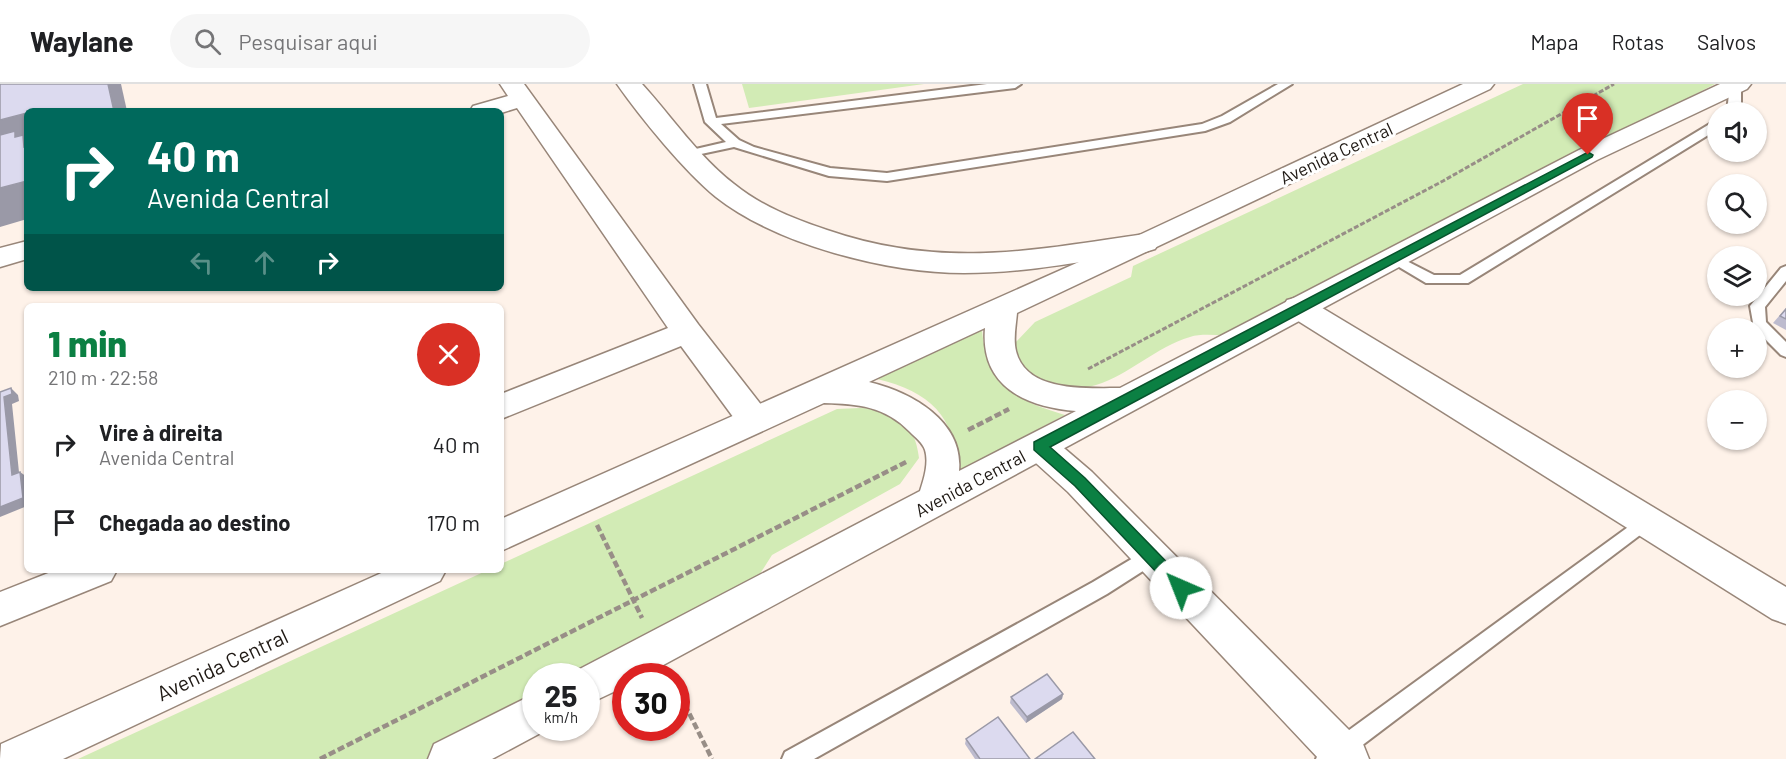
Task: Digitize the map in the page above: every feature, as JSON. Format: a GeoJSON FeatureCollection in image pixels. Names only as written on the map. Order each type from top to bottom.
{"type":"FeatureCollection","features":[{"type":"Feature","properties":{"kind":"main road"},"geometry":{"type":"LineString","coordinates":[[629,84],[719,185],[774,220],[856,249],[904,260],[955,264],[1007,262],[1145,243]]}},
{"type":"Feature","properties":{"kind":"main road","name":"Avenida Central"},"geometry":{"type":"LineString","coordinates":[[504,535],[1145,243],[1472,85]]}},
{"type":"Feature","properties":{"kind":"main road"},"geometry":{"type":"LineString","coordinates":[[487,108],[517,91],[687,332],[754,420]]}},
{"type":"Feature","properties":{"kind":"main road","name":"Avenida Central"},"geometry":{"type":"LineString","coordinates":[[600,679],[1588,155],[1736,94]]}},
{"type":"Feature","properties":{"kind":"main road"},"geometry":{"type":"LineString","coordinates":[[0,258],[24,251]]}},
{"type":"Feature","properties":{"kind":"main road"},"geometry":{"type":"LineString","coordinates":[[1003,306],[1001,354],[1018,381],[1041,393],[1068,398],[1124,400]]}},
{"type":"Feature","properties":{"kind":"main road"},"geometry":{"type":"LineString","coordinates":[[1298,307],[1786,607]]}},
{"type":"Feature","properties":{"kind":"main road"},"geometry":{"type":"LineString","coordinates":[[504,406],[687,332]]}},
{"type":"Feature","properties":{"kind":"main road"},"geometry":{"type":"LineString","coordinates":[[819,391],[861,390],[889,398],[917,416],[941,444],[942,472],[935,502]]}},
{"type":"Feature","properties":{"kind":"main road"},"geometry":{"type":"LineString","coordinates":[[1039,446],[1080,482],[1338,756]]}},
{"type":"Feature","properties":{"kind":"main road"},"geometry":{"type":"LineString","coordinates":[[0,609],[90,573]]}},
{"type":"Feature","properties":{"kind":"main road","name":"Avenida Central"},"geometry":{"type":"LineString","coordinates":[[16,759],[420,573]]}},
{"type":"Feature","properties":{"kind":"main road"},"geometry":{"type":"LineString","coordinates":[[448,759],[522,720]]}},
{"type":"Feature","properties":{"kind":"lane"},"geometry":{"type":"LineString","coordinates":[[700,84],[711,122],[735,143],[829,172],[887,177],[1205,127],[1226,119],[1286,84]]}},
{"type":"Feature","properties":{"kind":"lane"},"geometry":{"type":"LineString","coordinates":[[711,122],[1015,84]]}},
{"type":"Feature","properties":{"kind":"lane"},"geometry":{"type":"LineString","coordinates":[[1391,258],[1431,280],[1463,280],[1707,130]]}},
{"type":"Feature","properties":{"kind":"lane"},"geometry":{"type":"LineString","coordinates":[[691,154],[735,143]]}},
{"type":"Feature","properties":{"kind":"lane"},"geometry":{"type":"LineString","coordinates":[[1786,271],[1756,306],[1759,324],[1786,351]]}},
{"type":"Feature","properties":{"kind":"lane"},"geometry":{"type":"LineString","coordinates":[[1338,756],[1646,521]]}},
{"type":"Feature","properties":{"kind":"lane"},"geometry":{"type":"LineString","coordinates":[[793,759],[1101,588],[1150,556]]}},
{"type":"Feature","properties":{"kind":"path"},"geometry":{"type":"LineString","coordinates":[[584,498],[658,649]]}},
{"type":"Feature","properties":{"kind":"path"},"geometry":{"type":"LineString","coordinates":[[690,715],[712,759]]}},
{"type":"Feature","properties":{"kind":"green space"},"geometry":{"type":"Polygon","coordinates":[[[742,84],[924,84],[749,108],[742,84]]]}},
{"type":"Feature","properties":{"kind":"green space"},"geometry":{"type":"Polygon","coordinates":[[[1523,84],[1715,84],[1231,335],[1190,337],[1166,347],[1120,375],[1083,388],[1056,386],[1044,382],[1024,367],[1015,343],[1035,322],[1131,277],[1133,266],[1523,84]]]}},
{"type":"Feature","properties":{"kind":"green space"},"geometry":{"type":"Polygon","coordinates":[[[982,330],[990,365],[1007,388],[1019,397],[1065,415],[956,473],[952,437],[946,422],[937,410],[912,391],[877,379],[982,330]]]}},
{"type":"Feature","properties":{"kind":"green space"},"geometry":{"type":"Polygon","coordinates":[[[837,409],[872,409],[893,415],[908,427],[917,446],[919,458],[900,484],[772,555],[744,599],[600,669],[600,663],[522,663],[522,713],[431,759],[78,759],[481,573],[504,573],[504,563],[837,409]]]}},
{"type":"Feature","properties":{"kind":"building"},"geometry":{"type":"Polygon","coordinates":[[[0,84],[108,84],[113,108],[24,108],[24,114],[0,120],[0,84]]]}},
{"type":"Feature","properties":{"kind":"building"},"geometry":{"type":"Polygon","coordinates":[[[15,131],[15,137],[23,135],[24,182],[0,188],[0,135],[15,131]]]}},
{"type":"Feature","properties":{"kind":"building"},"geometry":{"type":"Polygon","coordinates":[[[1786,309],[1786,319],[1780,316],[1786,309]]]}},
{"type":"Feature","properties":{"kind":"building"},"geometry":{"type":"Polygon","coordinates":[[[11,388],[12,394],[4,397],[12,475],[20,472],[23,498],[0,507],[0,392],[11,388]]]}},
{"type":"Feature","properties":{"kind":"building"},"geometry":{"type":"Polygon","coordinates":[[[1047,674],[1063,694],[1027,717],[1011,697],[1047,674]]]}},
{"type":"Feature","properties":{"kind":"building"},"geometry":{"type":"Polygon","coordinates":[[[998,717],[1030,759],[980,759],[966,739],[998,717]]]}},
{"type":"Feature","properties":{"kind":"building"},"geometry":{"type":"Polygon","coordinates":[[[1073,732],[1095,759],[1035,759],[1073,732]]]}},
{"type":"Feature","properties":{"kind":"route"},"geometry":{"type":"LineString","coordinates":[[1181,588],[1080,482],[1039,446],[1588,155]]}}]}
